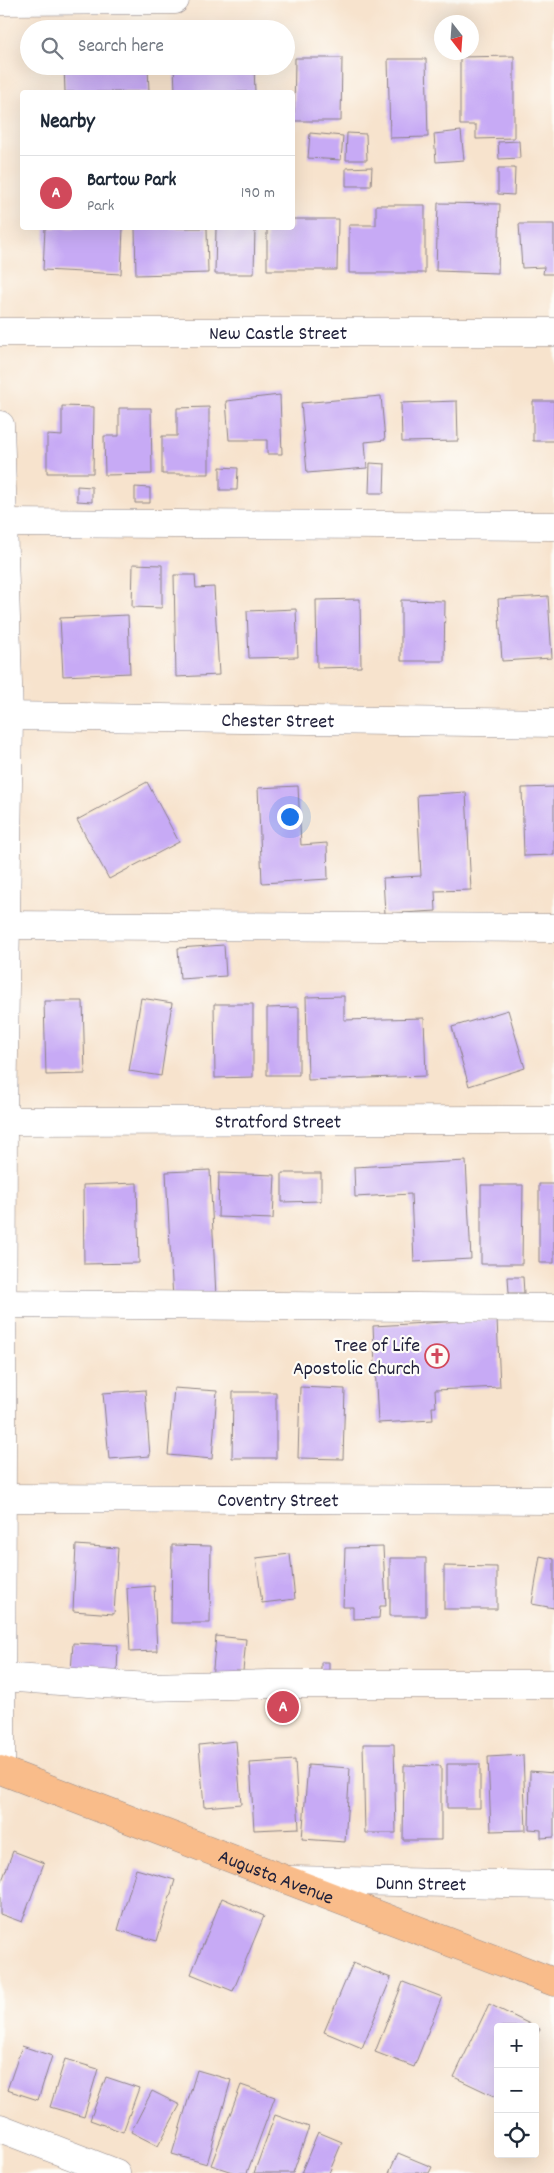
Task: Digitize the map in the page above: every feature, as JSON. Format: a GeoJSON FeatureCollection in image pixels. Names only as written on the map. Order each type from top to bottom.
{"type":"FeatureCollection","features":[{"type":"Feature","properties":{"kind":"main road","name":"Augusta Avenue"},"geometry":{"type":"LineString","coordinates":[[0,1770],[554,1982]]}},
{"type":"Feature","properties":{"kind":"street"},"geometry":{"type":"LineString","coordinates":[[0,1],[175,0]]}},
{"type":"Feature","properties":{"kind":"street","name":"New Castle Street"},"geometry":{"type":"LineString","coordinates":[[0,332],[554,332]]}},
{"type":"Feature","properties":{"kind":"street"},"geometry":{"type":"LineString","coordinates":[[0,425],[5,716],[1,1121],[0,1770]]}},
{"type":"Feature","properties":{"kind":"street"},"geometry":{"type":"LineString","coordinates":[[2,523],[554,526]]}},
{"type":"Feature","properties":{"kind":"street","name":"Chester Street"},"geometry":{"type":"LineString","coordinates":[[5,716],[554,723]]}},
{"type":"Feature","properties":{"kind":"street"},"geometry":{"type":"LineString","coordinates":[[3,925],[554,928]]}},
{"type":"Feature","properties":{"kind":"street","name":"Stratford Street"},"geometry":{"type":"LineString","coordinates":[[1,1121],[554,1120]]}},
{"type":"Feature","properties":{"kind":"street"},"geometry":{"type":"LineString","coordinates":[[1,1304],[554,1308]]}},
{"type":"Feature","properties":{"kind":"street","name":"Coventry Street"},"geometry":{"type":"LineString","coordinates":[[1,1498],[554,1500]]}},
{"type":"Feature","properties":{"kind":"street"},"geometry":{"type":"LineString","coordinates":[[1,1677],[148,1687],[270,1684],[554,1684]]}},
{"type":"Feature","properties":{"kind":"street","name":"Dunn Street"},"geometry":{"type":"LineString","coordinates":[[287,1880],[554,1886]]}},
{"type":"Feature","properties":{"kind":"street"},"geometry":{"type":"LineString","coordinates":[[0,2128],[116,2173]]}},
{"type":"Feature","properties":{"kind":"building"},"geometry":{"type":"Polygon","coordinates":[[[514,56],[514,138],[476,139],[476,125],[460,125],[460,60],[479,60],[479,57],[514,56]]]}},
{"type":"Feature","properties":{"kind":"building"},"geometry":{"type":"Polygon","coordinates":[[[295,58],[342,58],[341,121],[295,121],[295,58]]]}},
{"type":"Feature","properties":{"kind":"building"},"geometry":{"type":"Polygon","coordinates":[[[388,59],[426,59],[428,137],[390,138],[388,59]]]}},
{"type":"Feature","properties":{"kind":"building"},"geometry":{"type":"Polygon","coordinates":[[[64,75],[148,75],[149,90],[65,90],[64,75]]]}},
{"type":"Feature","properties":{"kind":"building"},"geometry":{"type":"Polygon","coordinates":[[[174,75],[254,75],[255,90],[175,90],[174,75]]]}},
{"type":"Feature","properties":{"kind":"building"},"geometry":{"type":"Polygon","coordinates":[[[461,131],[464,160],[436,162],[434,134],[461,131]]]}},
{"type":"Feature","properties":{"kind":"building"},"geometry":{"type":"Polygon","coordinates":[[[310,133],[343,136],[341,160],[308,158],[310,133]]]}},
{"type":"Feature","properties":{"kind":"building"},"geometry":{"type":"Polygon","coordinates":[[[347,133],[366,134],[367,160],[346,160],[347,133]]]}},
{"type":"Feature","properties":{"kind":"building"},"geometry":{"type":"Polygon","coordinates":[[[519,141],[520,158],[499,159],[498,142],[519,141]]]}},
{"type":"Feature","properties":{"kind":"building"},"geometry":{"type":"Polygon","coordinates":[[[372,167],[371,186],[346,186],[346,168],[372,167]]]}},
{"type":"Feature","properties":{"kind":"building"},"geometry":{"type":"Polygon","coordinates":[[[498,168],[515,168],[514,195],[498,194],[498,168]]]}},
{"type":"Feature","properties":{"kind":"building"},"geometry":{"type":"Polygon","coordinates":[[[438,203],[500,204],[498,273],[436,271],[438,203]]]}},
{"type":"Feature","properties":{"kind":"building"},"geometry":{"type":"Polygon","coordinates":[[[376,205],[425,205],[425,273],[349,273],[349,225],[376,225],[376,205]]]}},
{"type":"Feature","properties":{"kind":"building"},"geometry":{"type":"Polygon","coordinates":[[[295,219],[338,219],[337,270],[267,270],[267,230],[295,230],[295,219]]]}},
{"type":"Feature","properties":{"kind":"building"},"geometry":{"type":"Polygon","coordinates":[[[519,224],[554,224],[554,274],[543,274],[544,267],[522,268],[519,224]]]}},
{"type":"Feature","properties":{"kind":"building"},"geometry":{"type":"Polygon","coordinates":[[[45,230],[123,230],[121,274],[43,270],[45,230]]]}},
{"type":"Feature","properties":{"kind":"building"},"geometry":{"type":"Polygon","coordinates":[[[135,230],[207,230],[208,273],[136,275],[135,230]]]}},
{"type":"Feature","properties":{"kind":"building"},"geometry":{"type":"Polygon","coordinates":[[[216,230],[255,230],[254,274],[215,274],[216,230]]]}},
{"type":"Feature","properties":{"kind":"building"},"geometry":{"type":"Polygon","coordinates":[[[280,395],[282,454],[267,454],[267,440],[229,440],[226,401],[280,395]]]}},
{"type":"Feature","properties":{"kind":"building"},"geometry":{"type":"Polygon","coordinates":[[[381,396],[385,440],[365,442],[367,468],[307,473],[301,403],[381,396]]]}},
{"type":"Feature","properties":{"kind":"building"},"geometry":{"type":"Polygon","coordinates":[[[457,401],[458,441],[402,442],[401,403],[457,401]]]}},
{"type":"Feature","properties":{"kind":"building"},"geometry":{"type":"Polygon","coordinates":[[[533,401],[554,401],[554,441],[533,441],[533,401]]]}},
{"type":"Feature","properties":{"kind":"building"},"geometry":{"type":"Polygon","coordinates":[[[62,406],[94,407],[93,473],[47,473],[47,435],[62,436],[62,406]]]}},
{"type":"Feature","properties":{"kind":"building"},"geometry":{"type":"Polygon","coordinates":[[[209,407],[209,474],[162,474],[162,436],[177,436],[177,408],[209,407]]]}},
{"type":"Feature","properties":{"kind":"building"},"geometry":{"type":"Polygon","coordinates":[[[119,408],[151,408],[152,474],[105,475],[104,436],[119,436],[119,408]]]}},
{"type":"Feature","properties":{"kind":"building"},"geometry":{"type":"Polygon","coordinates":[[[370,463],[385,464],[384,493],[369,493],[370,463]]]}},
{"type":"Feature","properties":{"kind":"building"},"geometry":{"type":"Polygon","coordinates":[[[220,467],[238,468],[237,490],[220,490],[220,467]]]}},
{"type":"Feature","properties":{"kind":"building"},"geometry":{"type":"Polygon","coordinates":[[[77,486],[92,487],[92,502],[77,501],[77,486]]]}},
{"type":"Feature","properties":{"kind":"building"},"geometry":{"type":"Polygon","coordinates":[[[135,487],[150,488],[150,503],[135,503],[135,487]]]}},
{"type":"Feature","properties":{"kind":"building"},"geometry":{"type":"Polygon","coordinates":[[[133,564],[162,565],[162,608],[132,607],[133,564]]]}},
{"type":"Feature","properties":{"kind":"building"},"geometry":{"type":"Polygon","coordinates":[[[174,575],[195,575],[196,588],[214,587],[219,675],[176,677],[174,575]]]}},
{"type":"Feature","properties":{"kind":"building"},"geometry":{"type":"Polygon","coordinates":[[[548,596],[552,658],[502,661],[498,599],[548,596]]]}},
{"type":"Feature","properties":{"kind":"building"},"geometry":{"type":"Polygon","coordinates":[[[360,599],[361,667],[317,668],[316,600],[360,599]]]}},
{"type":"Feature","properties":{"kind":"building"},"geometry":{"type":"Polygon","coordinates":[[[401,600],[445,601],[444,661],[401,661],[401,600]]]}},
{"type":"Feature","properties":{"kind":"building"},"geometry":{"type":"Polygon","coordinates":[[[296,609],[298,657],[249,658],[247,611],[296,609]]]}},
{"type":"Feature","properties":{"kind":"building"},"geometry":{"type":"Polygon","coordinates":[[[128,615],[130,673],[63,676],[60,618],[128,615]]]}},
{"type":"Feature","properties":{"kind":"building"},"geometry":{"type":"Polygon","coordinates":[[[147,782],[179,842],[109,879],[77,820],[147,782]]]}},
{"type":"Feature","properties":{"kind":"building"},"geometry":{"type":"Polygon","coordinates":[[[298,786],[301,845],[327,843],[328,879],[262,883],[258,788],[298,786]]]}},
{"type":"Feature","properties":{"kind":"building"},"geometry":{"type":"Polygon","coordinates":[[[554,787],[554,855],[524,856],[522,788],[554,787]]]}},
{"type":"Feature","properties":{"kind":"building"},"geometry":{"type":"Polygon","coordinates":[[[466,792],[471,890],[435,891],[436,911],[385,914],[383,878],[421,876],[417,795],[466,792]]]}},
{"type":"Feature","properties":{"kind":"building"},"geometry":{"type":"Polygon","coordinates":[[[224,945],[226,976],[180,979],[178,948],[224,945]]]}},
{"type":"Feature","properties":{"kind":"building"},"geometry":{"type":"Polygon","coordinates":[[[344,996],[344,1020],[424,1018],[426,1076],[308,1080],[306,997],[344,996]]]}},
{"type":"Feature","properties":{"kind":"building"},"geometry":{"type":"Polygon","coordinates":[[[141,998],[172,1003],[161,1076],[129,1071],[141,998]]]}},
{"type":"Feature","properties":{"kind":"building"},"geometry":{"type":"Polygon","coordinates":[[[44,1001],[83,1001],[85,1074],[46,1075],[44,1001]]]}},
{"type":"Feature","properties":{"kind":"building"},"geometry":{"type":"Polygon","coordinates":[[[214,1004],[253,1004],[253,1077],[215,1078],[214,1004]]]}},
{"type":"Feature","properties":{"kind":"building"},"geometry":{"type":"Polygon","coordinates":[[[299,1007],[299,1075],[267,1075],[267,1008],[299,1007]]]}},
{"type":"Feature","properties":{"kind":"building"},"geometry":{"type":"Polygon","coordinates":[[[508,1010],[525,1068],[469,1086],[452,1027],[508,1010]]]}},
{"type":"Feature","properties":{"kind":"building"},"geometry":{"type":"Polygon","coordinates":[[[466,1161],[471,1259],[414,1262],[411,1194],[355,1197],[354,1167],[466,1161]]]}},
{"type":"Feature","properties":{"kind":"building"},"geometry":{"type":"Polygon","coordinates":[[[210,1170],[216,1297],[173,1300],[166,1172],[210,1170]]]}},
{"type":"Feature","properties":{"kind":"building"},"geometry":{"type":"Polygon","coordinates":[[[219,1173],[275,1175],[273,1219],[218,1217],[219,1173]]]}},
{"type":"Feature","properties":{"kind":"building"},"geometry":{"type":"Polygon","coordinates":[[[282,1173],[321,1173],[321,1201],[282,1202],[282,1173]]]}},
{"type":"Feature","properties":{"kind":"building"},"geometry":{"type":"Polygon","coordinates":[[[137,1183],[139,1263],[84,1264],[83,1185],[137,1183]]]}},
{"type":"Feature","properties":{"kind":"building"},"geometry":{"type":"Polygon","coordinates":[[[539,1184],[554,1184],[554,1263],[539,1263],[539,1184]]]}},
{"type":"Feature","properties":{"kind":"building"},"geometry":{"type":"Polygon","coordinates":[[[481,1185],[523,1185],[522,1264],[481,1264],[481,1185]]]}},
{"type":"Feature","properties":{"kind":"building"},"geometry":{"type":"Polygon","coordinates":[[[508,1277],[523,1277],[524,1293],[509,1293],[508,1277]]]}},
{"type":"Feature","properties":{"kind":"building","name":"Tree of Life Apostolic Church"},"geometry":{"type":"Polygon","coordinates":[[[497,1319],[500,1387],[435,1390],[436,1407],[432,1407],[433,1420],[378,1423],[373,1326],[497,1319]]]}},
{"type":"Feature","properties":{"kind":"building"},"geometry":{"type":"Polygon","coordinates":[[[300,1387],[345,1389],[343,1459],[298,1458],[300,1387]]]}},
{"type":"Feature","properties":{"kind":"building"},"geometry":{"type":"Polygon","coordinates":[[[174,1388],[217,1391],[212,1459],[168,1455],[174,1388]]]}},
{"type":"Feature","properties":{"kind":"building"},"geometry":{"type":"Polygon","coordinates":[[[145,1390],[150,1456],[109,1459],[103,1393],[145,1390]]]}},
{"type":"Feature","properties":{"kind":"building"},"geometry":{"type":"Polygon","coordinates":[[[233,1392],[276,1392],[276,1458],[232,1458],[233,1392]]]}},
{"type":"Feature","properties":{"kind":"building"},"geometry":{"type":"Polygon","coordinates":[[[76,1545],[118,1548],[114,1614],[73,1611],[76,1545]]]}},
{"type":"Feature","properties":{"kind":"building"},"geometry":{"type":"Polygon","coordinates":[[[172,1545],[211,1546],[210,1623],[171,1623],[172,1545]]]}},
{"type":"Feature","properties":{"kind":"building"},"geometry":{"type":"Polygon","coordinates":[[[383,1547],[386,1606],[380,1606],[379,1618],[353,1619],[353,1607],[343,1607],[345,1548],[383,1547]]]}},
{"type":"Feature","properties":{"kind":"building"},"geometry":{"type":"Polygon","coordinates":[[[290,1554],[295,1599],[262,1603],[256,1558],[290,1554]]]}},
{"type":"Feature","properties":{"kind":"building"},"geometry":{"type":"Polygon","coordinates":[[[540,1556],[554,1559],[554,1608],[532,1604],[540,1556]]]}},
{"type":"Feature","properties":{"kind":"building"},"geometry":{"type":"Polygon","coordinates":[[[390,1558],[426,1558],[426,1616],[390,1616],[390,1558]]]}},
{"type":"Feature","properties":{"kind":"building"},"geometry":{"type":"Polygon","coordinates":[[[444,1566],[497,1567],[497,1609],[444,1609],[444,1566]]]}},
{"type":"Feature","properties":{"kind":"building"},"geometry":{"type":"Polygon","coordinates":[[[154,1586],[157,1651],[130,1652],[127,1588],[154,1586]]]}},
{"type":"Feature","properties":{"kind":"building"},"geometry":{"type":"Polygon","coordinates":[[[216,1636],[246,1639],[242,1682],[212,1679],[216,1636]]]}},
{"type":"Feature","properties":{"kind":"building"},"geometry":{"type":"Polygon","coordinates":[[[73,1643],[118,1645],[117,1674],[71,1672],[73,1643]]]}},
{"type":"Feature","properties":{"kind":"building"},"geometry":{"type":"Polygon","coordinates":[[[321,1662],[329,1662],[329,1671],[321,1671],[321,1662]]]}},
{"type":"Feature","properties":{"kind":"building"},"geometry":{"type":"Polygon","coordinates":[[[236,1741],[241,1804],[204,1807],[199,1745],[236,1741]]]}},
{"type":"Feature","properties":{"kind":"building"},"geometry":{"type":"Polygon","coordinates":[[[363,1744],[394,1744],[396,1833],[365,1833],[363,1744]]]}},
{"type":"Feature","properties":{"kind":"building"},"geometry":{"type":"Polygon","coordinates":[[[523,1755],[526,1830],[491,1831],[488,1757],[523,1755]]]}},
{"type":"Feature","properties":{"kind":"building"},"geometry":{"type":"Polygon","coordinates":[[[295,1760],[299,1828],[254,1830],[250,1763],[295,1760]]]}},
{"type":"Feature","properties":{"kind":"building"},"geometry":{"type":"Polygon","coordinates":[[[447,1764],[480,1764],[480,1808],[447,1808],[447,1764]]]}},
{"type":"Feature","properties":{"kind":"building"},"geometry":{"type":"Polygon","coordinates":[[[308,1765],[350,1768],[345,1842],[302,1839],[308,1765]]]}},
{"type":"Feature","properties":{"kind":"building"},"geometry":{"type":"Polygon","coordinates":[[[404,1765],[441,1766],[441,1840],[403,1840],[404,1765]]]}},
{"type":"Feature","properties":{"kind":"building"},"geometry":{"type":"Polygon","coordinates":[[[530,1771],[554,1773],[554,1837],[541,1838],[541,1830],[529,1829],[530,1771]]]}},
{"type":"Feature","properties":{"kind":"building"},"geometry":{"type":"Polygon","coordinates":[[[13,1851],[44,1863],[22,1922],[0,1914],[0,1886],[13,1851]]]}},
{"type":"Feature","properties":{"kind":"building"},"geometry":{"type":"Polygon","coordinates":[[[136,1869],[175,1880],[157,1941],[118,1930],[136,1869]]]}},
{"type":"Feature","properties":{"kind":"building"},"geometry":{"type":"Polygon","coordinates":[[[222,1898],[264,1916],[233,1991],[191,1974],[222,1898]]]}},
{"type":"Feature","properties":{"kind":"building"},"geometry":{"type":"Polygon","coordinates":[[[353,1963],[391,1978],[362,2048],[324,2032],[353,1963]]]}},
{"type":"Feature","properties":{"kind":"building"},"geometry":{"type":"Polygon","coordinates":[[[403,1982],[442,1997],[414,2067],[375,2052],[403,1982]]]}},
{"type":"Feature","properties":{"kind":"building"},"geometry":{"type":"Polygon","coordinates":[[[489,2004],[528,2023],[494,2023],[494,2096],[454,2077],[489,2004]]]}},
{"type":"Feature","properties":{"kind":"building"},"geometry":{"type":"Polygon","coordinates":[[[22,2046],[52,2056],[38,2100],[7,2090],[22,2046]]]}},
{"type":"Feature","properties":{"kind":"building"},"geometry":{"type":"Polygon","coordinates":[[[65,2059],[98,2069],[84,2117],[50,2107],[65,2059]]]}},
{"type":"Feature","properties":{"kind":"building"},"geometry":{"type":"Polygon","coordinates":[[[197,2070],[231,2080],[207,2164],[172,2154],[197,2070]]]}},
{"type":"Feature","properties":{"kind":"building"},"geometry":{"type":"Polygon","coordinates":[[[106,2077],[139,2088],[123,2132],[90,2120],[106,2077]]]}},
{"type":"Feature","properties":{"kind":"building"},"geometry":{"type":"Polygon","coordinates":[[[241,2085],[275,2097],[247,2173],[235,2173],[211,2165],[241,2085]]]}},
{"type":"Feature","properties":{"kind":"building"},"geometry":{"type":"Polygon","coordinates":[[[152,2091],[180,2105],[158,2146],[131,2132],[152,2091]]]}},
{"type":"Feature","properties":{"kind":"building"},"geometry":{"type":"Polygon","coordinates":[[[275,2115],[309,2127],[293,2173],[254,2173],[275,2115]]]}},
{"type":"Feature","properties":{"kind":"building"},"geometry":{"type":"Polygon","coordinates":[[[318,2132],[342,2142],[329,2173],[301,2173],[318,2132]]]}},
{"type":"Feature","properties":{"kind":"building"},"geometry":{"type":"Polygon","coordinates":[[[398,2153],[432,2167],[429,2173],[389,2173],[398,2153]]]}},
{"type":"Feature","properties":{"kind":"place","name":"Tree of Life Apostolic Church"},"geometry":{"type":"Point","coordinates":[437,1356]}},
{"type":"Feature","properties":{"kind":"place","name":"Bartow Park"},"geometry":{"type":"Point","coordinates":[283,1707]}}]}
